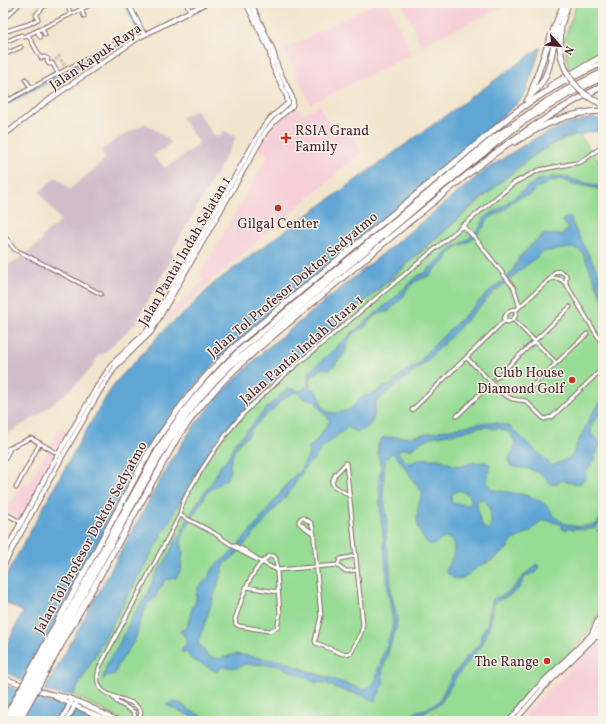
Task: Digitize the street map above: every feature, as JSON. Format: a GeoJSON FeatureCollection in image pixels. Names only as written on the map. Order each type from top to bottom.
{"type":"FeatureCollection","features":[{"type":"Feature","properties":{"kind":"highway"},"geometry":{"type":"LineString","coordinates":[[566,3],[561,26],[560,48],[564,67],[572,82],[584,94],[603,104]]}},
{"type":"Feature","properties":{"kind":"highway"},"geometry":{"type":"LineString","coordinates":[[530,96],[539,87],[548,70],[554,51],[558,26],[566,3]]}},
{"type":"Feature","properties":{"kind":"highway"},"geometry":{"type":"LineString","coordinates":[[527,101],[548,44],[566,3]]}},
{"type":"Feature","properties":{"kind":"highway"},"geometry":{"type":"LineString","coordinates":[[600,3],[603,7]]}},
{"type":"Feature","properties":{"kind":"highway"},"geometry":{"type":"LineString","coordinates":[[512,114],[527,101],[552,84],[603,56]]}},
{"type":"Feature","properties":{"kind":"highway","name":"Jalan Tol Profesor Doktor Sedyatmo"},"geometry":{"type":"LineString","coordinates":[[14,721],[150,452],[170,419],[203,378],[245,337],[512,114],[554,87],[603,63]]}},
{"type":"Feature","properties":{"kind":"highway","name":"Jalan Tol Profesor Doktor Sedyatmo"},"geometry":{"type":"LineString","coordinates":[[19,721],[31,685],[158,450],[182,413],[208,381],[240,350],[495,137],[568,88],[603,72]]}},
{"type":"Feature","properties":{"kind":"highway","name":"Jalan Tol Profesor Doktor Sedyatmo"},"geometry":{"type":"LineString","coordinates":[[3,720],[31,685],[160,455],[186,414],[209,386],[231,365],[417,208],[521,123],[567,95],[603,77]]}},
{"type":"Feature","properties":{"kind":"highway","name":"Jalan Tol Profesor Doktor Sedyatmo"},"geometry":{"type":"LineString","coordinates":[[8,721],[31,685],[184,427],[203,403],[238,365],[497,151],[543,119],[603,86]]}},
{"type":"Feature","properties":{"kind":"highway"},"geometry":{"type":"LineString","coordinates":[[470,172],[552,121],[578,113],[602,111]]}},
{"type":"Feature","properties":{"kind":"street"},"geometry":{"type":"LineString","coordinates":[[3,21],[5,17],[20,3]]}},
{"type":"Feature","properties":{"kind":"street"},"geometry":{"type":"LineString","coordinates":[[3,32],[29,24],[38,19],[36,15],[49,3]]}},
{"type":"Feature","properties":{"kind":"street"},"geometry":{"type":"LineString","coordinates":[[66,3],[70,20]]}},
{"type":"Feature","properties":{"kind":"street"},"geometry":{"type":"LineString","coordinates":[[21,47],[8,53],[3,43],[21,35],[24,37],[94,3]]}},
{"type":"Feature","properties":{"kind":"street"},"geometry":{"type":"LineString","coordinates":[[128,3],[144,35]]}},
{"type":"Feature","properties":{"kind":"street"},"geometry":{"type":"LineString","coordinates":[[186,3],[190,11]]}},
{"type":"Feature","properties":{"kind":"street","name":"Jalan Kapuk Raya"},"geometry":{"type":"LineString","coordinates":[[3,136],[52,98],[137,37],[144,35],[206,3]]}},
{"type":"Feature","properties":{"kind":"street","name":"Jalan Pantai Indah Selatan 1"},"geometry":{"type":"LineString","coordinates":[[3,566],[23,524],[108,374],[112,364],[146,331],[262,129],[271,118],[288,103],[287,97],[273,67],[269,49],[246,3]]}},
{"type":"Feature","properties":{"kind":"street","name":"Jalan Pantai Indah Selatan 1"},"geometry":{"type":"LineString","coordinates":[[108,374],[150,334],[266,131],[274,121],[292,106],[292,97],[278,68],[274,51],[251,3]]}},
{"type":"Feature","properties":{"kind":"street"},"geometry":{"type":"LineString","coordinates":[[81,9],[84,16]]}},
{"type":"Feature","properties":{"kind":"street"},"geometry":{"type":"LineString","coordinates":[[58,14],[61,19]]}},
{"type":"Feature","properties":{"kind":"street"},"geometry":{"type":"LineString","coordinates":[[29,24],[40,37]]}},
{"type":"Feature","properties":{"kind":"street"},"geometry":{"type":"LineString","coordinates":[[48,25],[50,30]]}},
{"type":"Feature","properties":{"kind":"street"},"geometry":{"type":"LineString","coordinates":[[42,28],[45,35]]}},
{"type":"Feature","properties":{"kind":"street"},"geometry":{"type":"LineString","coordinates":[[3,103],[133,34],[137,37]]}},
{"type":"Feature","properties":{"kind":"street"},"geometry":{"type":"LineString","coordinates":[[28,35],[41,58],[45,57],[48,59],[46,61],[49,64],[52,63],[58,73]]}},
{"type":"Feature","properties":{"kind":"street"},"geometry":{"type":"LineString","coordinates":[[25,79],[30,88]]}},
{"type":"Feature","properties":{"kind":"street"},"geometry":{"type":"LineString","coordinates":[[3,90],[9,100]]}},
{"type":"Feature","properties":{"kind":"street","name":"Jalan Pantai Indah Utara 1"},"geometry":{"type":"LineString","coordinates":[[134,721],[134,712],[117,702],[113,697],[102,690],[97,681],[99,668],[180,515],[181,507],[185,498],[210,456],[249,408],[283,376],[501,192],[523,177],[539,170],[582,162],[603,146]]}},
{"type":"Feature","properties":{"kind":"street"},"geometry":{"type":"LineString","coordinates":[[462,225],[472,234],[511,284],[515,290],[519,305]]}},
{"type":"Feature","properties":{"kind":"street"},"geometry":{"type":"LineString","coordinates":[[3,234],[14,249],[101,294]]}},
{"type":"Feature","properties":{"kind":"street"},"geometry":{"type":"LineString","coordinates":[[504,321],[508,322],[513,319],[519,305],[550,279],[555,272],[560,271],[566,275],[566,284]]}},
{"type":"Feature","properties":{"kind":"street"},"geometry":{"type":"LineString","coordinates":[[550,279],[555,278],[566,284],[603,345]]}},
{"type":"Feature","properties":{"kind":"street"},"geometry":{"type":"LineString","coordinates":[[496,378],[570,307]]}},
{"type":"Feature","properties":{"kind":"street"},"geometry":{"type":"LineString","coordinates":[[412,410],[504,321],[504,317],[508,312],[516,310]]}},
{"type":"Feature","properties":{"kind":"street"},"geometry":{"type":"LineString","coordinates":[[513,319],[556,363]]}},
{"type":"Feature","properties":{"kind":"street"},"geometry":{"type":"LineString","coordinates":[[526,392],[587,334]]}},
{"type":"Feature","properties":{"kind":"street"},"geometry":{"type":"LineString","coordinates":[[467,358],[503,394],[512,399],[526,401],[544,419],[552,417],[603,368]]}},
{"type":"Feature","properties":{"kind":"street"},"geometry":{"type":"LineString","coordinates":[[457,416],[491,383]]}},
{"type":"Feature","properties":{"kind":"street"},"geometry":{"type":"LineString","coordinates":[[3,451],[31,438],[61,455]]}},
{"type":"Feature","properties":{"kind":"street"},"geometry":{"type":"LineString","coordinates":[[16,488],[40,443]]}},
{"type":"Feature","properties":{"kind":"street"},"geometry":{"type":"LineString","coordinates":[[3,462],[11,447]]}},
{"type":"Feature","properties":{"kind":"street"},"geometry":{"type":"LineString","coordinates":[[314,534],[299,524],[301,518],[304,518],[311,523],[314,534],[321,616],[315,641],[316,643],[344,654],[351,653],[361,633],[363,625],[355,556],[350,496],[346,463],[335,475],[332,482],[334,486],[350,496]]}},
{"type":"Feature","properties":{"kind":"street"},"geometry":{"type":"LineString","coordinates":[[3,512],[23,524]]}},
{"type":"Feature","properties":{"kind":"street"},"geometry":{"type":"LineString","coordinates":[[180,515],[230,543],[252,558],[256,558],[277,570],[338,565]]}},
{"type":"Feature","properties":{"kind":"street","name":"Jalan Pantai Indah Selatan 1"},"geometry":{"type":"LineString","coordinates":[[4,553],[23,524]]}},
{"type":"Feature","properties":{"kind":"street"},"geometry":{"type":"LineString","coordinates":[[599,533],[603,528]]}},
{"type":"Feature","properties":{"kind":"street"},"geometry":{"type":"LineString","coordinates":[[269,556],[274,556],[276,558],[280,614],[277,628],[269,631],[239,626],[236,624],[235,619],[248,582],[262,562],[269,556]]}},
{"type":"Feature","properties":{"kind":"street"},"geometry":{"type":"LineString","coordinates":[[338,565],[340,559],[355,556]]}},
{"type":"Feature","properties":{"kind":"street"},"geometry":{"type":"LineString","coordinates":[[338,565],[341,570],[357,570]]}},
{"type":"Feature","properties":{"kind":"street"},"geometry":{"type":"LineString","coordinates":[[246,587],[278,592]]}},
{"type":"Feature","properties":{"kind":"street"},"geometry":{"type":"LineString","coordinates":[[509,721],[538,687],[594,635],[603,600]]}},
{"type":"Feature","properties":{"kind":"street"},"geometry":{"type":"LineString","coordinates":[[515,721],[544,687],[594,635],[603,618]]}},
{"type":"Feature","properties":{"kind":"street"},"geometry":{"type":"LineString","coordinates":[[594,635],[603,635]]}},
{"type":"Feature","properties":{"kind":"street"},"geometry":{"type":"LineString","coordinates":[[594,635],[603,639]]}},
{"type":"Feature","properties":{"kind":"street"},"geometry":{"type":"LineString","coordinates":[[3,678],[53,695],[110,721]]}},
{"type":"Feature","properties":{"kind":"street","name":"Jalan Pantai Indah Utara 1"},"geometry":{"type":"LineString","coordinates":[[113,697],[119,698],[140,708],[141,712],[139,721]]}},
{"type":"Feature","properties":{"kind":"street"},"geometry":{"type":"LineString","coordinates":[[61,721],[73,704]]}},
{"type":"Feature","properties":{"kind":"street"},"geometry":{"type":"LineString","coordinates":[[66,721],[73,704]]}},
{"type":"Feature","properties":{"kind":"street"},"geometry":{"type":"LineString","coordinates":[[73,704],[119,721]]}},
{"type":"Feature","properties":{"kind":"street"},"geometry":{"type":"LineString","coordinates":[[3,720],[8,721]]}},
{"type":"Feature","properties":{"kind":"shaded area"},"geometry":{"type":"Polygon","coordinates":[[[376,3],[388,3],[412,54],[311,104],[284,49],[376,3]]]}},
{"type":"Feature","properties":{"kind":"shaded area"},"geometry":{"type":"Polygon","coordinates":[[[402,3],[512,3],[421,45],[402,3]]]}},
{"type":"Feature","properties":{"kind":"shaded area"},"geometry":{"type":"Polygon","coordinates":[[[320,105],[331,131],[347,126],[362,152],[210,282],[169,320],[165,317],[204,281],[200,275],[268,156],[259,149],[273,126],[296,106],[302,114],[320,105]]]}},
{"type":"Feature","properties":{"kind":"shaded area"},"geometry":{"type":"Polygon","coordinates":[[[196,110],[213,134],[219,137],[224,130],[236,138],[171,253],[174,254],[135,324],[102,355],[99,354],[92,368],[70,390],[37,416],[3,436],[3,267],[19,259],[43,240],[41,237],[61,221],[39,192],[56,177],[70,189],[106,159],[101,151],[114,141],[145,123],[167,138],[171,143],[153,156],[165,168],[197,146],[199,143],[181,117],[196,110]]]}},
{"type":"Feature","properties":{"kind":"shaded area"},"geometry":{"type":"Polygon","coordinates":[[[60,428],[68,433],[21,519],[3,510],[3,501],[10,505],[22,483],[28,485],[60,428]]]}},
{"type":"Feature","properties":{"kind":"shaded area"},"geometry":{"type":"Polygon","coordinates":[[[597,643],[603,645],[603,721],[520,721],[536,702],[597,643]]]}},
{"type":"Feature","properties":{"kind":"green space"},"geometry":{"type":"Polygon","coordinates":[[[577,3],[603,3],[603,49],[569,72],[564,40],[577,3]]]}},
{"type":"Feature","properties":{"kind":"green space"},"geometry":{"type":"Polygon","coordinates":[[[579,134],[603,167],[603,526],[597,534],[603,541],[604,568],[601,605],[594,622],[579,644],[533,687],[506,721],[445,721],[435,712],[429,721],[124,721],[73,695],[201,464],[250,403],[502,181],[529,159],[547,147],[579,134]]]}},
{"type":"Feature","properties":{"kind":"water"},"geometry":{"type":"Polygon","coordinates":[[[541,47],[526,92],[519,102],[422,188],[223,355],[202,378],[168,419],[152,446],[24,681],[3,671],[3,641],[8,642],[23,612],[3,601],[3,581],[81,439],[114,384],[166,328],[188,310],[213,284],[541,47]]]}},
{"type":"Feature","properties":{"kind":"water"},"geometry":{"type":"Polygon","coordinates":[[[591,118],[603,119],[603,131],[567,137],[530,158],[478,201],[250,403],[201,464],[73,695],[44,691],[172,459],[195,424],[226,388],[265,350],[484,171],[530,141],[562,126],[591,118]]]}},
{"type":"Feature","properties":{"kind":"water"},"geometry":{"type":"Polygon","coordinates":[[[563,176],[603,187],[603,190],[585,186],[577,186],[561,179],[550,181],[545,185],[536,188],[530,195],[519,197],[509,204],[507,208],[488,219],[484,227],[469,242],[458,246],[448,255],[446,261],[433,271],[431,275],[414,282],[406,291],[404,296],[389,311],[376,315],[365,327],[352,334],[345,353],[330,370],[323,368],[311,377],[310,388],[318,392],[322,405],[328,412],[335,413],[350,410],[360,398],[389,386],[402,374],[420,363],[426,353],[495,286],[503,281],[512,272],[520,256],[533,243],[545,234],[562,235],[568,228],[562,220],[566,218],[571,217],[572,223],[600,276],[603,301],[583,253],[577,249],[570,248],[543,252],[495,291],[426,362],[375,402],[374,417],[370,425],[357,432],[348,427],[320,449],[320,452],[304,469],[290,492],[233,558],[225,563],[198,643],[209,657],[219,659],[236,654],[287,662],[364,690],[376,681],[378,669],[391,632],[393,621],[388,591],[380,504],[379,480],[381,468],[378,445],[382,438],[409,437],[487,422],[497,423],[510,427],[552,466],[571,457],[592,413],[603,400],[603,410],[592,423],[591,433],[600,443],[598,451],[585,474],[587,477],[579,484],[566,482],[564,480],[552,485],[540,473],[529,469],[510,466],[509,457],[514,449],[515,443],[510,433],[499,428],[494,429],[481,427],[436,436],[418,444],[412,449],[400,449],[398,453],[405,461],[412,463],[418,459],[439,459],[453,465],[460,466],[469,463],[486,462],[490,464],[490,471],[487,481],[491,489],[534,498],[546,505],[559,520],[570,525],[585,526],[597,524],[603,513],[603,518],[596,528],[584,530],[576,528],[573,530],[567,528],[566,530],[562,529],[563,526],[560,524],[545,520],[541,521],[531,531],[513,540],[508,548],[493,560],[481,565],[463,578],[453,578],[446,572],[453,556],[454,544],[449,538],[443,539],[431,545],[425,540],[418,528],[417,521],[418,507],[423,493],[401,462],[392,453],[385,460],[383,493],[387,519],[386,543],[390,566],[391,591],[397,619],[396,628],[382,672],[384,684],[375,701],[369,700],[366,696],[344,691],[326,683],[315,682],[279,666],[245,664],[237,668],[222,667],[217,672],[190,658],[187,652],[182,652],[181,649],[186,644],[186,638],[180,631],[187,627],[198,588],[208,578],[214,567],[232,552],[255,526],[291,479],[299,472],[309,455],[309,447],[314,444],[330,420],[323,413],[315,400],[304,399],[300,394],[295,392],[281,400],[272,411],[268,413],[251,430],[248,436],[241,441],[234,451],[230,464],[230,471],[226,480],[207,493],[183,533],[181,544],[183,551],[181,570],[176,578],[165,580],[154,599],[147,605],[140,621],[135,640],[118,665],[115,674],[107,676],[103,680],[106,667],[134,614],[148,594],[154,577],[167,559],[175,541],[181,533],[198,501],[212,482],[222,463],[228,457],[235,442],[271,404],[289,388],[300,391],[308,386],[308,373],[349,335],[392,300],[416,277],[424,273],[452,248],[468,239],[481,226],[485,217],[499,209],[536,181],[563,176]],[[459,490],[453,493],[451,499],[452,503],[469,505],[471,502],[470,496],[459,490]],[[480,499],[477,502],[478,514],[482,525],[487,530],[491,525],[490,509],[484,500],[480,499]]]}},
{"type":"Feature","properties":{"kind":"water"},"geometry":{"type":"Polygon","coordinates":[[[536,564],[539,566],[536,573],[526,576],[519,588],[509,596],[497,601],[494,604],[490,625],[482,646],[456,677],[441,703],[425,712],[421,721],[408,721],[417,711],[426,709],[439,701],[453,674],[460,667],[466,656],[468,656],[480,643],[481,635],[487,624],[493,599],[511,590],[536,564]]]}},
{"type":"Feature","properties":{"kind":"water"},"geometry":{"type":"Polygon","coordinates":[[[3,684],[38,699],[81,711],[104,721],[22,721],[3,713],[3,684]]]}},
{"type":"Feature","properties":{"kind":"water"},"geometry":{"type":"Polygon","coordinates":[[[174,702],[182,704],[189,710],[212,721],[202,721],[166,705],[174,702]]]}},
{"type":"Feature","properties":{"kind":"waterway"},"geometry":{"type":"LineString","coordinates":[[3,105],[140,34],[125,3]]}},
{"type":"Feature","properties":{"kind":"tunnel"},"geometry":{"type":"LineString","coordinates":[[52,63],[59,56],[66,69]]}},
{"type":"Feature","properties":{"kind":"place","name":"RSIA Grand Family"},"geometry":{"type":"Point","coordinates":[286,138]}},
{"type":"Feature","properties":{"kind":"place","name":"Gilgal Center"},"geometry":{"type":"Point","coordinates":[278,208]}},
{"type":"Feature","properties":{"kind":"place","name":"Club House Diamond Golf"},"geometry":{"type":"Point","coordinates":[572,380]}},
{"type":"Feature","properties":{"kind":"place","name":"The Range"},"geometry":{"type":"Point","coordinates":[547,661]}}]}
